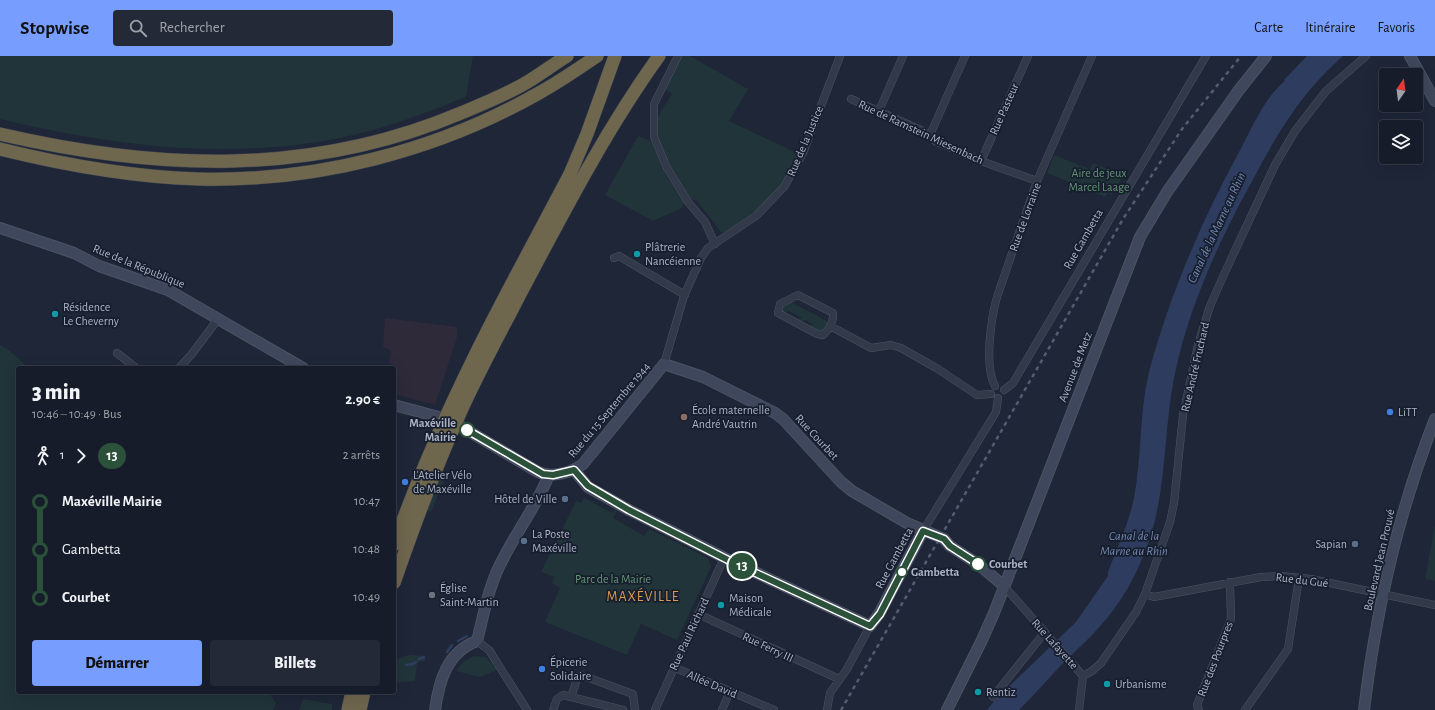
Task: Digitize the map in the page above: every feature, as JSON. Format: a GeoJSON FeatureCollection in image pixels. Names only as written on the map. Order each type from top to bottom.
{"type":"FeatureCollection","features":[{"type":"Feature","properties":{"kind":"highway"},"geometry":{"type":"LineString","coordinates":[[0,134],[45,144],[138,159],[216,163],[293,158],[382,141],[436,123],[514,88],[567,56]]}},
{"type":"Feature","properties":{"kind":"highway"},"geometry":{"type":"LineString","coordinates":[[0,149],[67,163],[152,176],[199,179],[274,176],[361,162],[425,144],[482,122],[560,81],[597,56]]}},
{"type":"Feature","properties":{"kind":"highway"},"geometry":{"type":"LineString","coordinates":[[396,577],[420,510],[448,439],[570,174],[587,134],[615,56]]}},
{"type":"Feature","properties":{"kind":"highway"},"geometry":{"type":"LineString","coordinates":[[396,539],[420,472],[463,377],[565,209],[615,122],[659,56]]}},
{"type":"Feature","properties":{"kind":"highway"},"geometry":{"type":"LineString","coordinates":[[348,710],[352,694]]}},
{"type":"Feature","properties":{"kind":"highway"},"geometry":{"type":"LineString","coordinates":[[360,710],[364,694]]}},
{"type":"Feature","properties":{"kind":"street"},"geometry":{"type":"LineString","coordinates":[[678,56],[654,104],[654,137],[666,168],[688,202],[705,222],[715,244]]}},
{"type":"Feature","properties":{"kind":"street","name":"Rue de la Justice"},"geometry":{"type":"LineString","coordinates":[[715,244],[756,216],[780,193],[803,153],[840,56]]}},
{"type":"Feature","properties":{"kind":"street"},"geometry":{"type":"LineString","coordinates":[[879,111],[903,56]]}},
{"type":"Feature","properties":{"kind":"street"},"geometry":{"type":"LineString","coordinates":[[930,135],[965,56]]}},
{"type":"Feature","properties":{"kind":"street","name":"Rue Pasteur"},"geometry":{"type":"LineString","coordinates":[[981,161],[1028,56]]}},
{"type":"Feature","properties":{"kind":"street","name":"Rue de Lorraine"},"geometry":{"type":"LineString","coordinates":[[995,386],[990,369],[994,308],[1037,181],[1092,56]]}},
{"type":"Feature","properties":{"kind":"street","name":"Rue Gambetta"},"geometry":{"type":"LineString","coordinates":[[1004,390],[1013,384],[1206,56]]}},
{"type":"Feature","properties":{"kind":"street","name":"Avenue de Metz"},"geometry":{"type":"LineString","coordinates":[[947,710],[982,640],[1140,237],[1154,210],[1266,56]]}},
{"type":"Feature","properties":{"kind":"street","name":"Rue André Fruchard"},"geometry":{"type":"LineString","coordinates":[[1083,676],[1092,671],[1101,663],[1136,612],[1145,594],[1170,522],[1174,503],[1187,394],[1198,345],[1217,290],[1275,165],[1295,130],[1326,91],[1366,56]]}},
{"type":"Feature","properties":{"kind":"street"},"geometry":{"type":"LineString","coordinates":[[1410,56],[1435,101]]}},
{"type":"Feature","properties":{"kind":"street","name":"Rue de Ramstein Miesenbach"},"geometry":{"type":"LineString","coordinates":[[851,99],[930,135],[935,141],[981,161],[1037,181]]}},
{"type":"Feature","properties":{"kind":"street","name":"Rue de la République"},"geometry":{"type":"LineString","coordinates":[[0,228],[74,253],[93,263],[168,290],[300,366]]}},
{"type":"Feature","properties":{"kind":"street","name":"Rue du 15 Septembre 1944"},"geometry":{"type":"LineString","coordinates":[[549,475],[574,470],[585,462],[664,364],[685,295],[705,252],[715,244]]}},
{"type":"Feature","properties":{"kind":"street"},"geometry":{"type":"LineString","coordinates":[[614,258],[619,256],[685,295]]}},
{"type":"Feature","properties":{"kind":"street"},"geometry":{"type":"LineString","coordinates":[[801,295],[831,310],[834,317],[830,326],[823,334],[817,334],[778,313],[778,307],[792,296],[801,295]]}},
{"type":"Feature","properties":{"kind":"street"},"geometry":{"type":"LineString","coordinates":[[181,366],[218,319]]}},
{"type":"Feature","properties":{"kind":"street"},"geometry":{"type":"LineString","coordinates":[[830,326],[871,348],[891,345],[901,348],[980,396],[994,396],[1003,396],[1004,390],[1000,386],[995,386],[992,388],[994,396]]}},
{"type":"Feature","properties":{"kind":"street"},"geometry":{"type":"LineString","coordinates":[[117,353],[133,366]]}},
{"type":"Feature","properties":{"kind":"street","name":"Rue Courbet"},"geometry":{"type":"LineString","coordinates":[[664,364],[708,379],[775,413],[783,419],[841,482],[852,491],[923,531],[944,539],[950,546],[978,564],[1004,586]]}},
{"type":"Feature","properties":{"kind":"street","name":"Rue Gambetta"},"geometry":{"type":"LineString","coordinates":[[827,710],[830,693],[851,662],[870,626],[880,614],[923,531],[996,412],[994,396]]}},
{"type":"Feature","properties":{"kind":"street"},"geometry":{"type":"LineString","coordinates":[[396,406],[450,420],[537,471],[549,475],[543,490],[502,559],[494,577],[477,641],[465,647],[447,666],[435,710]]}},
{"type":"Feature","properties":{"kind":"street","name":"Boulevard Jean Prouvé"},"geometry":{"type":"LineString","coordinates":[[1364,710],[1382,594],[1400,520],[1435,419]]}},
{"type":"Feature","properties":{"kind":"street"},"geometry":{"type":"LineString","coordinates":[[574,470],[588,486],[629,510],[724,558],[870,626]]}},
{"type":"Feature","properties":{"kind":"street","name":"Rue Paul Richard"},"geometry":{"type":"LineString","coordinates":[[655,710],[673,667],[724,558]]}},
{"type":"Feature","properties":{"kind":"street","name":"Rue du Gué"},"geometry":{"type":"LineString","coordinates":[[1145,594],[1154,598],[1261,577],[1299,578],[1435,605]]}},
{"type":"Feature","properties":{"kind":"street"},"geometry":{"type":"LineString","coordinates":[[1245,710],[1288,649],[1299,578]]}},
{"type":"Feature","properties":{"kind":"street","name":"Rue des Pourpres"},"geometry":{"type":"LineString","coordinates":[[1199,710],[1197,705],[1231,619],[1230,582]]}},
{"type":"Feature","properties":{"kind":"street","name":"Rue Lafayette"},"geometry":{"type":"LineString","coordinates":[[1004,586],[1083,676],[1079,710]]}},
{"type":"Feature","properties":{"kind":"street","name":"Rue Ferry III"},"geometry":{"type":"LineString","coordinates":[[698,614],[839,679]]}},
{"type":"Feature","properties":{"kind":"street"},"geometry":{"type":"LineString","coordinates":[[993,697],[1045,632]]}},
{"type":"Feature","properties":{"kind":"street"},"geometry":{"type":"LineString","coordinates":[[477,641],[489,650],[527,710]]}},
{"type":"Feature","properties":{"kind":"street","name":"Allée David"},"geometry":{"type":"LineString","coordinates":[[673,667],[774,710]]}},
{"type":"Feature","properties":{"kind":"street"},"geometry":{"type":"LineString","coordinates":[[571,697],[578,676],[581,675],[633,694],[635,710]]}},
{"type":"Feature","properties":{"kind":"street"},"geometry":{"type":"LineString","coordinates":[[722,710],[730,692]]}},
{"type":"Feature","properties":{"kind":"street"},"geometry":{"type":"LineString","coordinates":[[554,710],[555,701],[560,696],[571,697],[623,710]]}},
{"type":"Feature","properties":{"kind":"shaded area"},"geometry":{"type":"Polygon","coordinates":[[[385,318],[457,327],[457,337],[435,405],[396,395],[396,366],[389,363],[391,350],[383,347],[385,318]]]}},
{"type":"Feature","properties":{"kind":"green space"},"geometry":{"type":"Polygon","coordinates":[[[0,56],[473,56],[466,97],[441,107],[366,132],[320,142],[275,147],[229,149],[183,148],[91,138],[0,119],[0,56]]]}},
{"type":"Feature","properties":{"kind":"green space"},"geometry":{"type":"Polygon","coordinates":[[[680,56],[690,56],[748,89],[729,121],[799,154],[779,189],[759,209],[726,232],[721,232],[697,201],[690,199],[670,167],[670,163],[664,155],[657,137],[655,126],[656,122],[672,94],[664,89],[680,56]]]}},
{"type":"Feature","properties":{"kind":"green space"},"geometry":{"type":"Polygon","coordinates":[[[638,136],[651,141],[665,174],[684,202],[682,208],[653,221],[605,195],[638,136]]]}},
{"type":"Feature","properties":{"kind":"green space","name":"Aire de jeux Marcel Laage"},"geometry":{"type":"Polygon","coordinates":[[[1054,155],[1090,169],[1093,163],[1124,176],[1111,195],[1108,193],[1105,197],[1047,173],[1054,155]]]}},
{"type":"Feature","properties":{"kind":"green space"},"geometry":{"type":"Polygon","coordinates":[[[789,301],[829,322],[822,333],[808,326],[813,324],[806,320],[800,322],[796,320],[802,318],[789,311],[782,313],[781,307],[789,301]]]}},
{"type":"Feature","properties":{"kind":"green space"},"geometry":{"type":"Polygon","coordinates":[[[0,345],[10,351],[27,366],[16,366],[16,694],[269,694],[276,703],[273,710],[0,710],[0,345]]]}},
{"type":"Feature","properties":{"kind":"green space"},"geometry":{"type":"Polygon","coordinates":[[[420,462],[447,473],[431,512],[404,501],[420,462]]]}},
{"type":"Feature","properties":{"kind":"green space","name":"Parc de la Mairie"},"geometry":{"type":"Polygon","coordinates":[[[584,498],[613,513],[615,509],[617,510],[613,518],[644,536],[649,529],[708,558],[711,567],[677,640],[641,624],[627,655],[545,622],[560,588],[552,583],[555,577],[541,572],[576,501],[581,503],[584,498]]]}},
{"type":"Feature","properties":{"kind":"green space"},"geometry":{"type":"Polygon","coordinates":[[[1435,525],[1435,581],[1425,579],[1435,525]]]}},
{"type":"Feature","properties":{"kind":"green space"},"geometry":{"type":"Polygon","coordinates":[[[409,655],[425,656],[425,662],[420,661],[417,664],[415,681],[396,683],[396,659],[409,655]]]}},
{"type":"Feature","properties":{"kind":"green space"},"geometry":{"type":"Polygon","coordinates":[[[474,656],[486,657],[497,670],[480,677],[456,671],[463,662],[474,656]]]}},
{"type":"Feature","properties":{"kind":"green space"},"geometry":{"type":"Polygon","coordinates":[[[303,699],[332,704],[332,710],[299,710],[303,699]]]}},
{"type":"Feature","properties":{"kind":"water","name":"Canal de la Marne au Rhin"},"geometry":{"type":"Polygon","coordinates":[[[1307,56],[1343,56],[1314,85],[1280,131],[1239,206],[1215,254],[1205,278],[1187,327],[1174,378],[1170,399],[1158,508],[1146,549],[1134,576],[1113,611],[1019,710],[987,710],[995,700],[1076,622],[1108,576],[1108,572],[1132,507],[1137,482],[1142,419],[1149,372],[1176,288],[1211,206],[1258,115],[1270,96],[1307,56]]]}},
{"type":"Feature","properties":{"kind":"waterway"},"geometry":{"type":"LineString","coordinates":[[458,641],[467,636]]}},
{"type":"Feature","properties":{"kind":"waterway"},"geometry":{"type":"LineString","coordinates":[[447,652],[452,645]]}},
{"type":"Feature","properties":{"kind":"waterway"},"geometry":{"type":"LineString","coordinates":[[419,659],[424,657]]}},
{"type":"Feature","properties":{"kind":"waterway"},"geometry":{"type":"LineString","coordinates":[[406,665],[416,662]]}},
{"type":"Feature","properties":{"kind":"railway"},"geometry":{"type":"LineString","coordinates":[[841,710],[1123,219],[1182,129],[1241,56]]}},
{"type":"Feature","properties":{"kind":"bus line","name":"13"},"geometry":{"type":"LineString","coordinates":[[467,430],[543,474],[553,475],[574,470],[584,484],[629,510],[732,562],[870,626],[880,614],[923,531],[938,535],[950,546],[978,564]]}},
{"type":"Feature","properties":{"kind":"place","name":"Plâtrerie Nancéienne"},"geometry":{"type":"Point","coordinates":[637,254]}},
{"type":"Feature","properties":{"kind":"place","name":"Résidence Le Cheverny"},"geometry":{"type":"Point","coordinates":[55,314]}},
{"type":"Feature","properties":{"kind":"place","name":"LiTT"},"geometry":{"type":"Point","coordinates":[1390,412]}},
{"type":"Feature","properties":{"kind":"place","name":"École maternelle André Vautrin"},"geometry":{"type":"Point","coordinates":[684,417]}},
{"type":"Feature","properties":{"kind":"place","name":"Maxéville Mairie"},"geometry":{"type":"Point","coordinates":[467,430]}},
{"type":"Feature","properties":{"kind":"place","name":"L'Atelier Vélo de Maxéville"},"geometry":{"type":"Point","coordinates":[405,482]}},
{"type":"Feature","properties":{"kind":"place","name":"Hôtel de Ville"},"geometry":{"type":"Point","coordinates":[565,499]}},
{"type":"Feature","properties":{"kind":"place","name":"La Poste Maxéville"},"geometry":{"type":"Point","coordinates":[524,541]}},
{"type":"Feature","properties":{"kind":"place","name":"Sapian"},"geometry":{"type":"Point","coordinates":[1355,544]}},
{"type":"Feature","properties":{"kind":"place","name":"Courbet"},"geometry":{"type":"Point","coordinates":[978,564]}},
{"type":"Feature","properties":{"kind":"place","name":"Gambetta"},"geometry":{"type":"Point","coordinates":[902,572]}},
{"type":"Feature","properties":{"kind":"place","name":"Église Saint-Martin"},"geometry":{"type":"Point","coordinates":[432,595]}},
{"type":"Feature","properties":{"kind":"place","name":"Maison Médicale"},"geometry":{"type":"Point","coordinates":[721,605]}},
{"type":"Feature","properties":{"kind":"place","name":"Épicerie Solidaire"},"geometry":{"type":"Point","coordinates":[542,669]}},
{"type":"Feature","properties":{"kind":"place","name":"Urbanisme"},"geometry":{"type":"Point","coordinates":[1107,684]}},
{"type":"Feature","properties":{"kind":"place","name":"Rentiz"},"geometry":{"type":"Point","coordinates":[978,692]}},
{"type":"Feature","properties":{"kind":"district","name":"MAXÉVILLE"},"geometry":{"type":"Point","coordinates":[643,597]}}]}
